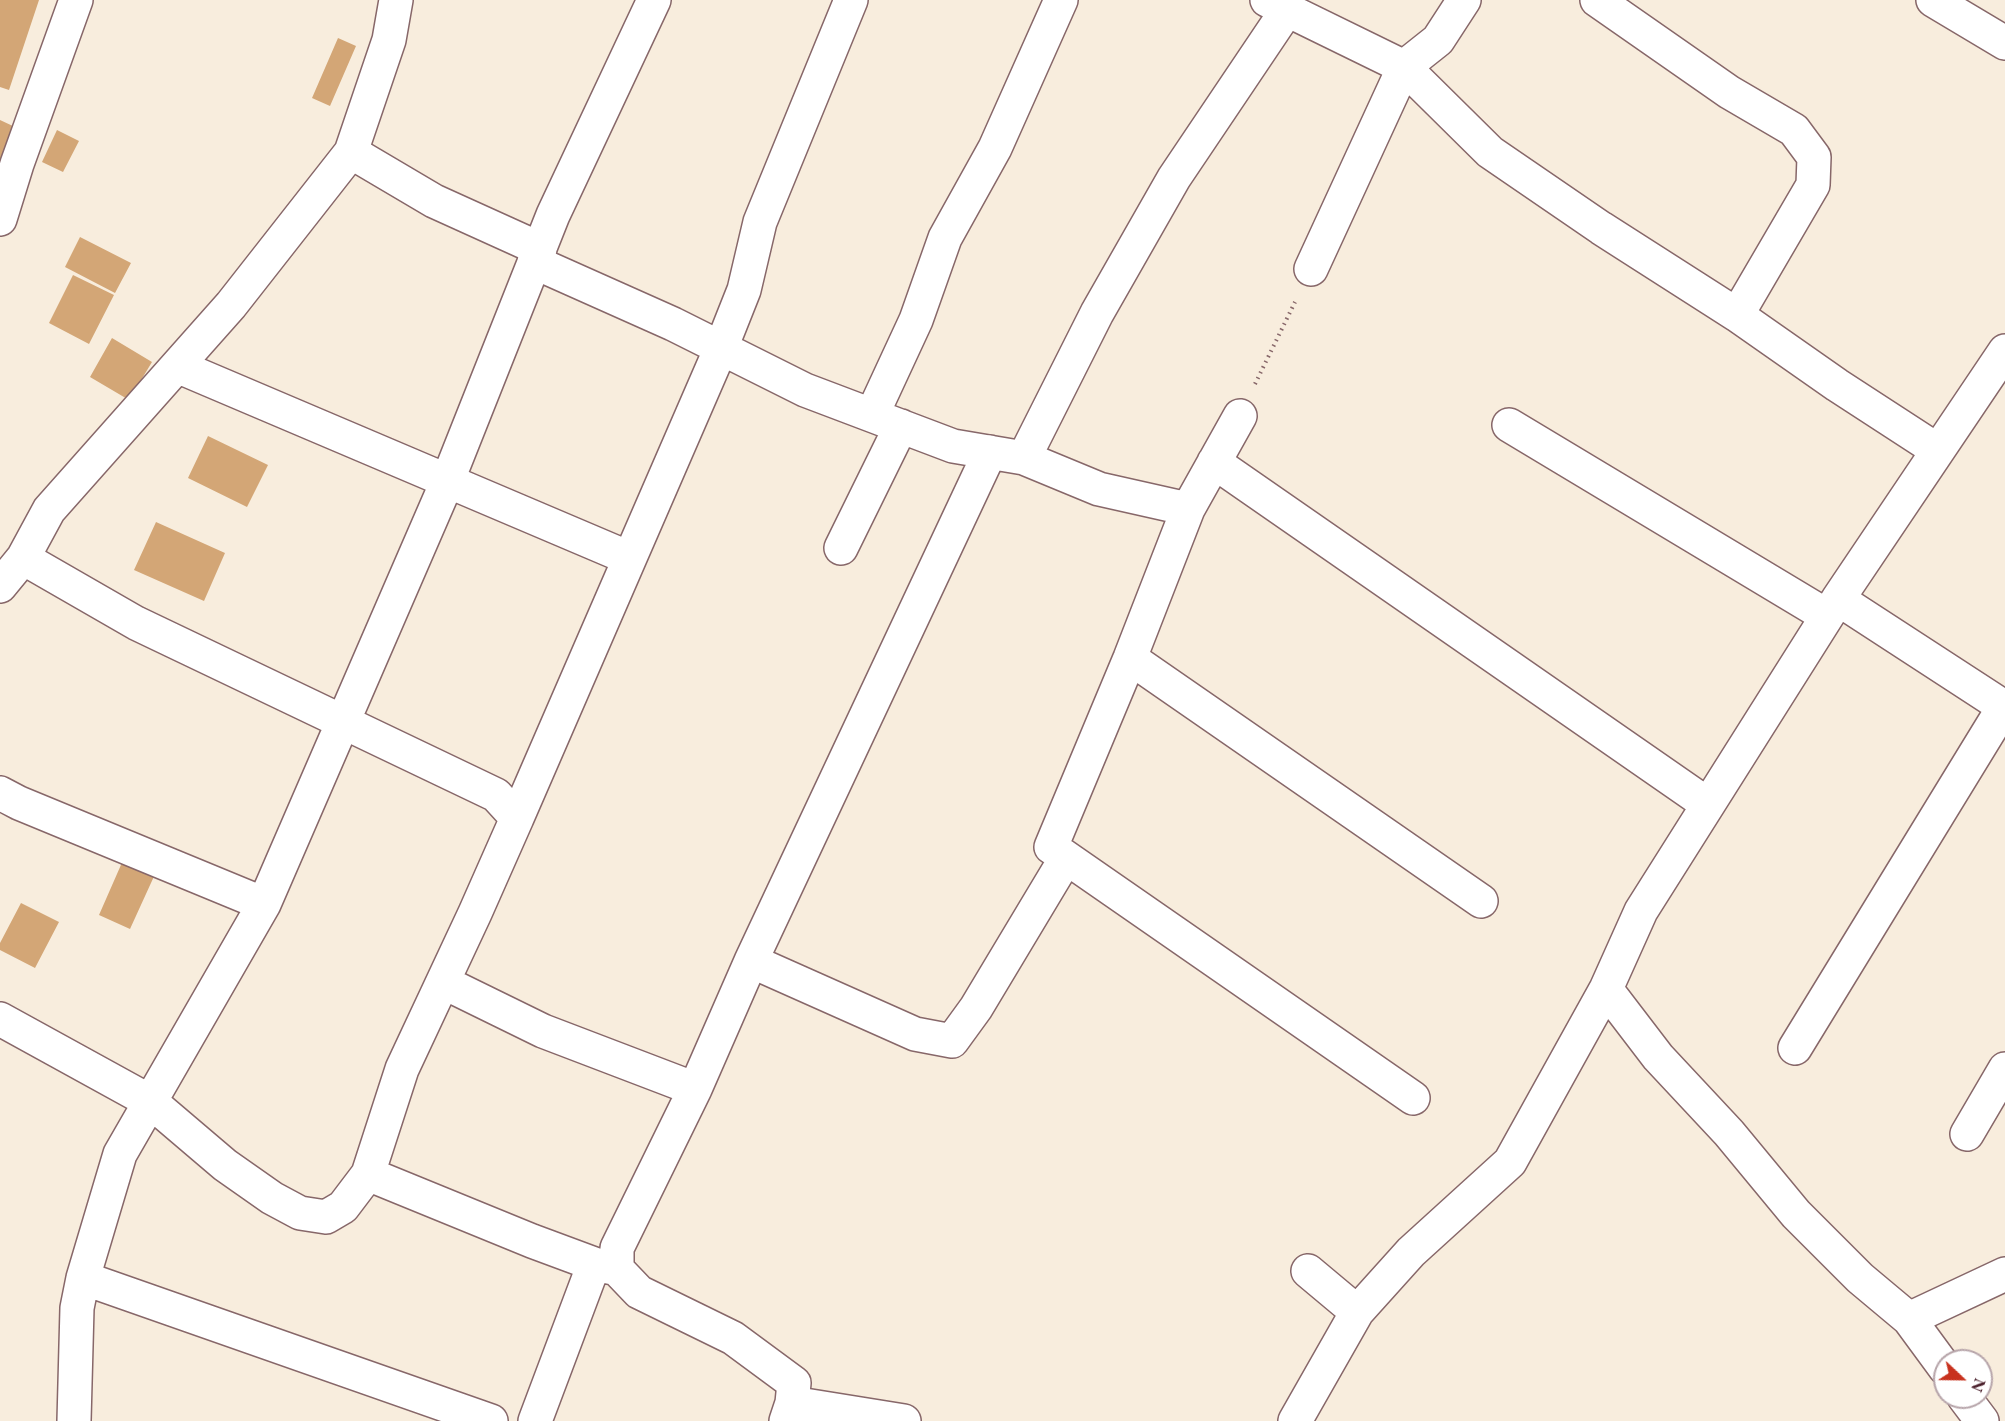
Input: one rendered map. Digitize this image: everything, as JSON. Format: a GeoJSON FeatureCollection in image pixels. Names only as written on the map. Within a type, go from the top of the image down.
{"type":"FeatureCollection","features":[{"type":"Feature","properties":{"kind":"street"},"geometry":{"type":"LineString","coordinates":[[1,215],[76,0]]}},
{"type":"Feature","properties":{"kind":"street"},"geometry":{"type":"LineString","coordinates":[[0,586],[23,558],[49,510],[231,305],[351,152],[389,40],[396,0]]}},
{"type":"Feature","properties":{"kind":"street"},"geometry":{"type":"LineString","coordinates":[[74,1421],[78,1308],[83,1278],[120,1154],[264,904],[447,482],[552,215],[654,0]]}},
{"type":"Feature","properties":{"kind":"street"},"geometry":{"type":"LineString","coordinates":[[0,1019],[152,1102],[225,1165],[272,1198],[300,1213],[327,1217],[344,1207],[368,1174],[402,1069],[517,818],[721,348],[744,290],[760,222],[851,0]]}},
{"type":"Feature","properties":{"kind":"street"},"geometry":{"type":"LineString","coordinates":[[841,548],[886,421],[916,320],[945,238],[995,148],[1061,0]]}},
{"type":"Feature","properties":{"kind":"street"},"geometry":{"type":"LineString","coordinates":[[1311,268],[1404,67],[1438,40],[1464,0]]}},
{"type":"Feature","properties":{"kind":"street"},"geometry":{"type":"LineString","coordinates":[[1597,0],[1729,92],[1794,130],[1814,157],[1813,185],[1737,315]]}},
{"type":"Feature","properties":{"kind":"street"},"geometry":{"type":"LineString","coordinates":[[1933,0],[2005,43]]}},
{"type":"Feature","properties":{"kind":"street"},"geometry":{"type":"LineString","coordinates":[[1024,458],[1097,312],[1276,5],[1404,67],[1491,152],[1601,228],[1737,315],[1937,450]]}},
{"type":"Feature","properties":{"kind":"street"},"geometry":{"type":"LineString","coordinates":[[351,152],[434,201],[537,256],[805,390],[953,446],[1024,458],[1099,489],[1188,509]]}},
{"type":"Feature","properties":{"kind":"street"},"geometry":{"type":"LineString","coordinates":[[1295,1421],[1357,1312],[1411,1252],[1510,1162],[1606,989],[1641,911],[1832,608],[2005,351]]}},
{"type":"Feature","properties":{"kind":"street"},"geometry":{"type":"LineString","coordinates":[[177,366],[629,558]]}},
{"type":"Feature","properties":{"kind":"street"},"geometry":{"type":"LineString","coordinates":[[1240,416],[1188,509],[1130,658],[1051,847],[1413,1098]]}},
{"type":"Feature","properties":{"kind":"street"},"geometry":{"type":"LineString","coordinates":[[1509,425],[2005,706],[1795,1048]]}},
{"type":"Feature","properties":{"kind":"street"},"geometry":{"type":"LineString","coordinates":[[535,1421],[606,1266],[695,1089],[751,961],[990,452]]}},
{"type":"Feature","properties":{"kind":"street"},"geometry":{"type":"LineString","coordinates":[[1214,462],[1707,804]]}},
{"type":"Feature","properties":{"kind":"street"},"geometry":{"type":"LineString","coordinates":[[23,558],[136,623],[496,795],[517,818]]}},
{"type":"Feature","properties":{"kind":"street"},"geometry":{"type":"LineString","coordinates":[[1130,658],[1481,901]]}},
{"type":"Feature","properties":{"kind":"street"},"geometry":{"type":"LineString","coordinates":[[0,793],[19,803],[264,904]]}},
{"type":"Feature","properties":{"kind":"street"},"geometry":{"type":"LineString","coordinates":[[751,961],[915,1034],[952,1041],[976,1008],[1066,858]]}},
{"type":"Feature","properties":{"kind":"street"},"geometry":{"type":"LineString","coordinates":[[443,982],[543,1031],[695,1089]]}},
{"type":"Feature","properties":{"kind":"street"},"geometry":{"type":"LineString","coordinates":[[1606,989],[1658,1057],[1729,1133],[1796,1214],[1860,1278],[1909,1319],[1933,1352]]}},
{"type":"Feature","properties":{"kind":"street"},"geometry":{"type":"LineString","coordinates":[[1967,1134],[2005,1069]]}},
{"type":"Feature","properties":{"kind":"street"},"geometry":{"type":"LineString","coordinates":[[368,1174],[606,1266],[639,1292],[734,1338],[794,1383],[789,1412],[904,1421]]}},
{"type":"Feature","properties":{"kind":"street"},"geometry":{"type":"LineString","coordinates":[[1308,1271],[1357,1312]]}},
{"type":"Feature","properties":{"kind":"street"},"geometry":{"type":"LineString","coordinates":[[1909,1319],[2005,1274]]}},
{"type":"Feature","properties":{"kind":"street"},"geometry":{"type":"LineString","coordinates":[[83,1278],[491,1421]]}},
{"type":"Feature","properties":{"kind":"path"},"geometry":{"type":"LineString","coordinates":[[1240,416],[1311,268]]}},
{"type":"Feature","properties":{"kind":"building"},"geometry":{"type":"Polygon","coordinates":[[[0,0],[39,0],[9,90],[0,87],[0,0]]]}},
{"type":"Feature","properties":{"kind":"building"},"geometry":{"type":"Polygon","coordinates":[[[338,38],[356,46],[330,106],[312,98],[338,38]]]}},
{"type":"Feature","properties":{"kind":"building"},"geometry":{"type":"Polygon","coordinates":[[[0,120],[15,127],[0,160],[0,120]]]}},
{"type":"Feature","properties":{"kind":"building"},"geometry":{"type":"Polygon","coordinates":[[[57,130],[79,141],[63,172],[42,162],[57,130]]]}},
{"type":"Feature","properties":{"kind":"building"},"geometry":{"type":"Polygon","coordinates":[[[80,237],[131,263],[115,293],[65,267],[80,237]]]}},
{"type":"Feature","properties":{"kind":"building"},"geometry":{"type":"Polygon","coordinates":[[[73,275],[114,295],[89,344],[49,323],[73,275]]]}},
{"type":"Feature","properties":{"kind":"building"},"geometry":{"type":"Polygon","coordinates":[[[112,338],[152,362],[129,400],[90,377],[112,338]]]}},
{"type":"Feature","properties":{"kind":"building"},"geometry":{"type":"Polygon","coordinates":[[[208,436],[268,465],[247,507],[188,478],[208,436]]]}},
{"type":"Feature","properties":{"kind":"building"},"geometry":{"type":"Polygon","coordinates":[[[156,522],[225,553],[204,601],[134,570],[156,522]]]}},
{"type":"Feature","properties":{"kind":"building"},"geometry":{"type":"Polygon","coordinates":[[[124,858],[156,872],[130,929],[99,915],[124,858]]]}},
{"type":"Feature","properties":{"kind":"building"},"geometry":{"type":"Polygon","coordinates":[[[21,903],[59,922],[35,968],[0,950],[0,943],[21,903]]]}}]}
